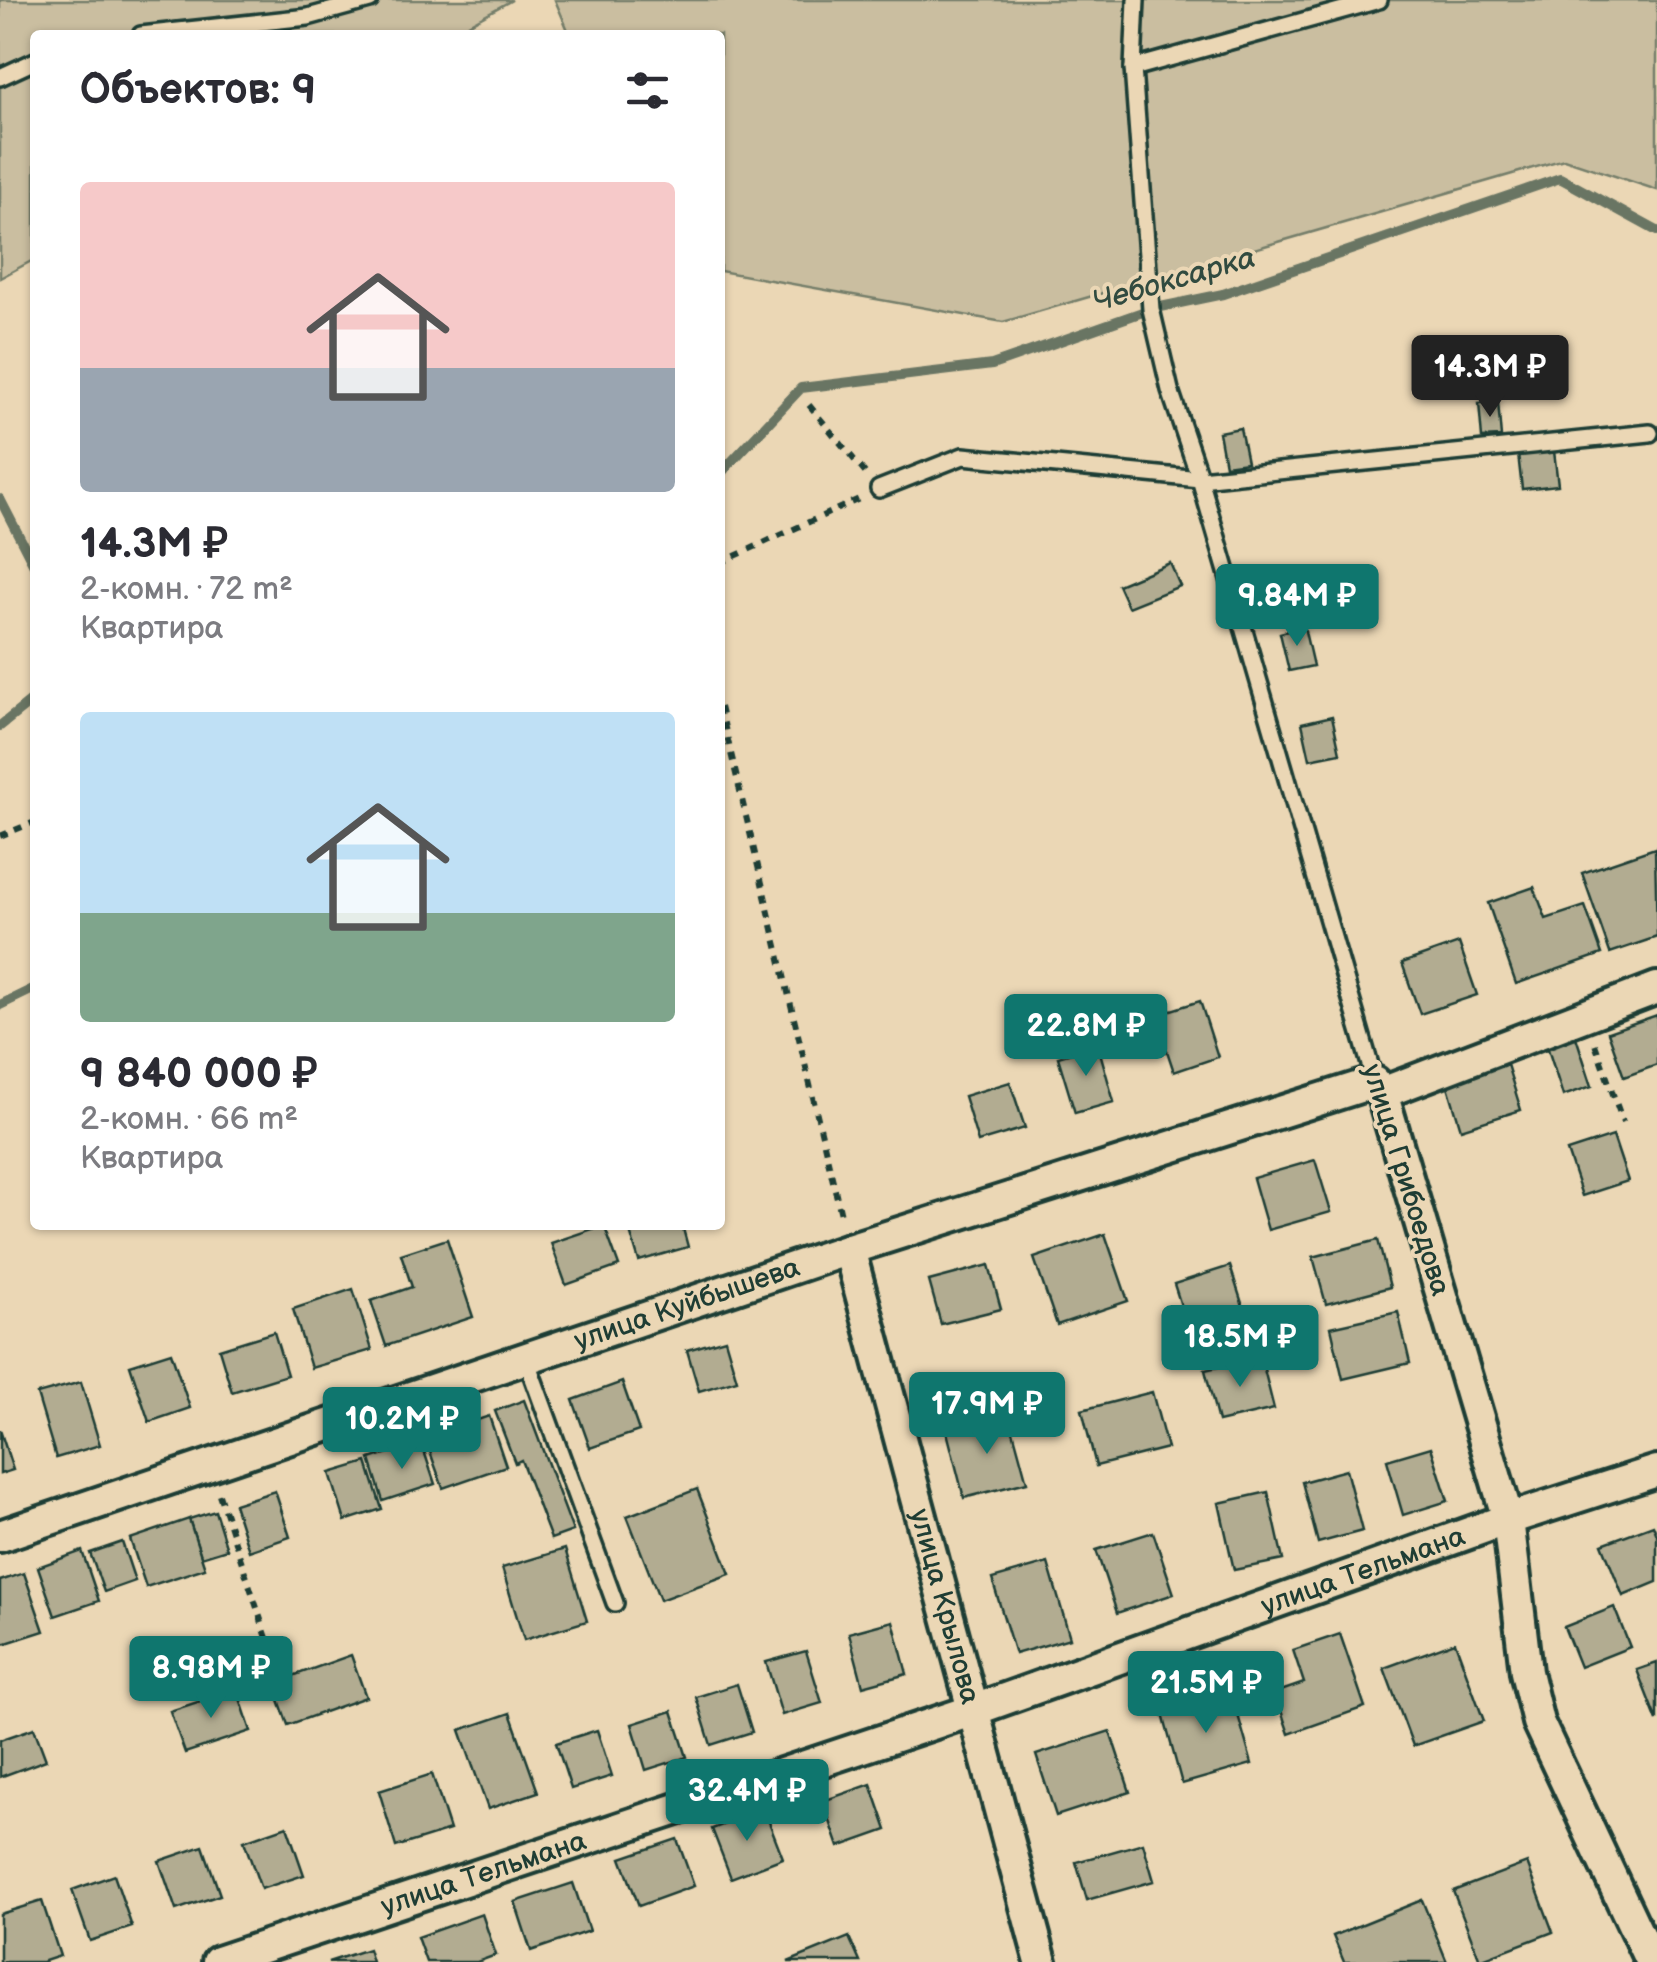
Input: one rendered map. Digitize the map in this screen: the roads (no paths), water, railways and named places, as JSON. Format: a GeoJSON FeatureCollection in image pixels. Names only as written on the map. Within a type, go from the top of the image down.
{"type":"FeatureCollection","features":[{"type":"Feature","properties":{"kind":"street","name":"улица Куйбышева"},"geometry":{"type":"LineString","coordinates":[[0,1536],[849,1249],[1379,1088],[1657,988]]}},
{"type":"Feature","properties":{"kind":"street","name":"улица Грибоедова"},"geometry":{"type":"LineString","coordinates":[[1379,1088],[1508,1519],[1526,1672],[1538,1722],[1651,1962]]}},
{"type":"Feature","properties":{"kind":"street","name":"улица Крылова"},"geometry":{"type":"LineString","coordinates":[[849,1249],[1041,1962]]}},
{"type":"Feature","properties":{"kind":"street","name":"улица Тельмана"},"geometry":{"type":"LineString","coordinates":[[218,1962],[974,1710],[1508,1519],[1657,1471]]}},
{"type":"Feature","properties":{"kind":"lane"},"geometry":{"type":"LineString","coordinates":[[187,30],[308,17],[370,0]]}},
{"type":"Feature","properties":{"kind":"lane","name":"улица Грибоедова"},"geometry":{"type":"LineString","coordinates":[[1136,0],[1133,68],[1151,309],[1170,390],[1200,479],[1379,1088]]}},
{"type":"Feature","properties":{"kind":"lane"},"geometry":{"type":"LineString","coordinates":[[1133,68],[1379,0]]}},
{"type":"Feature","properties":{"kind":"lane"},"geometry":{"type":"LineString","coordinates":[[0,76],[30,63]]}},
{"type":"Feature","properties":{"kind":"lane"},"geometry":{"type":"LineString","coordinates":[[879,490],[962,456],[1200,479],[1650,433]]}},
{"type":"Feature","properties":{"kind":"lane"},"geometry":{"type":"LineString","coordinates":[[526,1359],[615,1603]]}},
{"type":"Feature","properties":{"kind":"waterway","name":"Чебоксарка"},"geometry":{"type":"LineString","coordinates":[[725,469],[801,388],[992,365],[1151,309],[1223,294],[1560,178],[1657,231]]}},
{"type":"Feature","properties":{"kind":"waterway"},"geometry":{"type":"LineString","coordinates":[[0,499],[30,557]]}},
{"type":"Feature","properties":{"kind":"waterway"},"geometry":{"type":"LineString","coordinates":[[0,726],[30,702]]}},
{"type":"Feature","properties":{"kind":"waterway","name":"Чебоксарка"},"geometry":{"type":"LineString","coordinates":[[0,1005],[30,990]]}}]}
